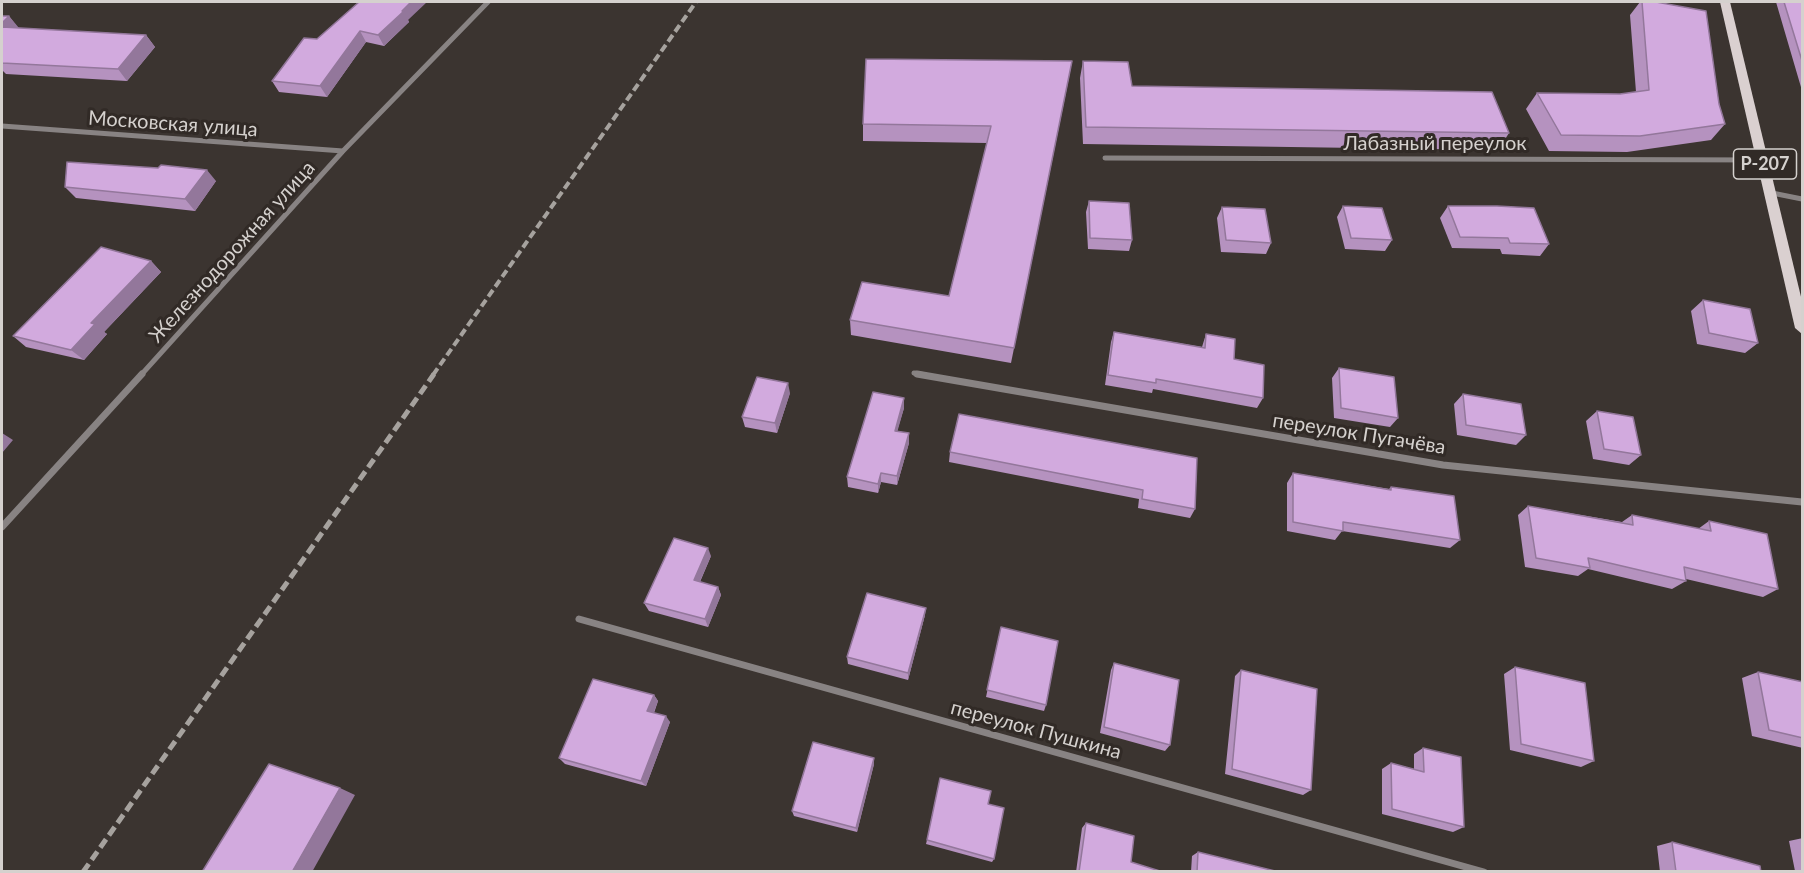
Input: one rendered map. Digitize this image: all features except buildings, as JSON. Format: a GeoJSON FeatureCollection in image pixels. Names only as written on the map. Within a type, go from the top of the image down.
{"type":"FeatureCollection","features":[{"type":"Feature","properties":{"kind":"main road","name":"Р-207"},"geometry":{"type":"LineString","coordinates":[[1725,2],[1803,328]]}},
{"type":"Feature","properties":{"kind":"street","name":"Железнодорожная улица"},"geometry":{"type":"LineString","coordinates":[[2,526],[24,506],[343,152],[488,2]]}},
{"type":"Feature","properties":{"kind":"street","name":"Московская улица"},"geometry":{"type":"LineString","coordinates":[[2,126],[343,152]]}},
{"type":"Feature","properties":{"kind":"street","name":"Лабазный переулок"},"geometry":{"type":"LineString","coordinates":[[1105,158],[1764,160]]}},
{"type":"Feature","properties":{"kind":"street"},"geometry":{"type":"LineString","coordinates":[[1772,193],[1803,199]]}},
{"type":"Feature","properties":{"kind":"street","name":"переулок Пугачёва"},"geometry":{"type":"LineString","coordinates":[[914,373],[1443,465],[1803,501]]}},
{"type":"Feature","properties":{"kind":"street","name":"переулок Пушкина"},"geometry":{"type":"LineString","coordinates":[[579,619],[1484,872]]}},
{"type":"Feature","properties":{"kind":"railway"},"geometry":{"type":"LineString","coordinates":[[433,375],[696,2]]}},
{"type":"Feature","properties":{"kind":"railway"},"geometry":{"type":"LineString","coordinates":[[83,872],[434,374]]}}]}
